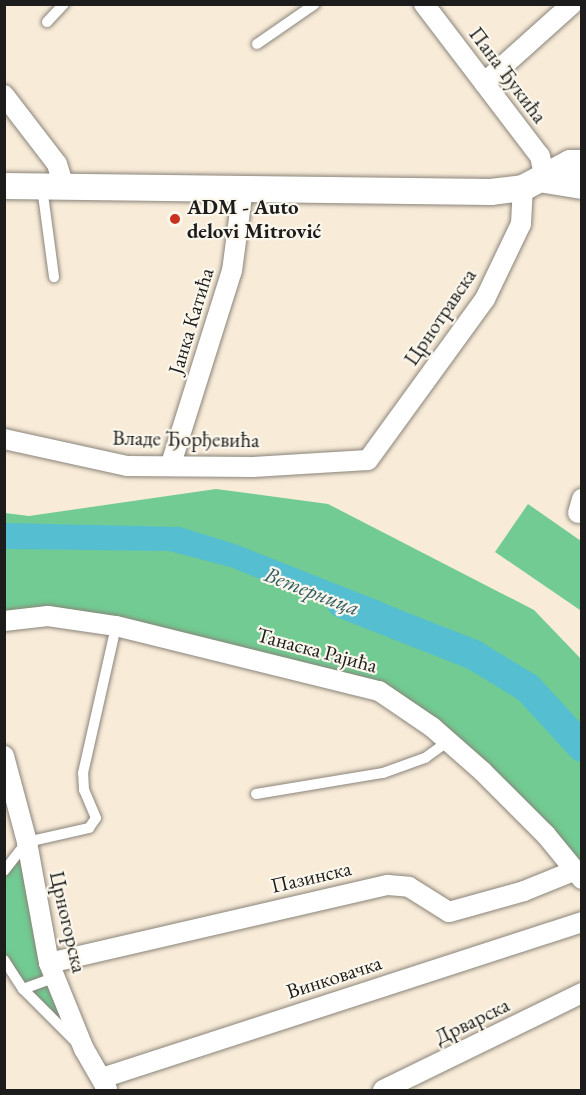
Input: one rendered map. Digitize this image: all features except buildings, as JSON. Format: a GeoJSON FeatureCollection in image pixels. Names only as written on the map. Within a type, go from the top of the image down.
{"type":"FeatureCollection","features":[{"type":"Feature","properties":{"kind":"street","name":"Пана Ђукића"},"geometry":{"type":"LineString","coordinates":[[424,4],[540,156],[534,184]]}},
{"type":"Feature","properties":{"kind":"street"},"geometry":{"type":"LineString","coordinates":[[484,83],[573,4]]}},
{"type":"Feature","properties":{"kind":"street"},"geometry":{"type":"LineString","coordinates":[[4,95],[57,164],[53,187]]}},
{"type":"Feature","properties":{"kind":"street"},"geometry":{"type":"LineString","coordinates":[[534,184],[570,163],[582,163]]}},
{"type":"Feature","properties":{"kind":"street"},"geometry":{"type":"LineString","coordinates":[[4,186],[491,192],[534,184],[582,186]]}},
{"type":"Feature","properties":{"kind":"street","name":"Црнотравска"},"geometry":{"type":"LineString","coordinates":[[368,460],[485,299],[521,224],[534,184]]}},
{"type":"Feature","properties":{"kind":"street","name":"Јанка Катића"},"geometry":{"type":"LineString","coordinates":[[171,464],[232,270],[243,189]]}},
{"type":"Feature","properties":{"kind":"street","name":"Владе Ђорђевића"},"geometry":{"type":"LineString","coordinates":[[4,439],[111,464],[253,467],[368,460]]}},
{"type":"Feature","properties":{"kind":"street","name":"Танаска Рајића"},"geometry":{"type":"LineString","coordinates":[[4,621],[48,616],[116,626],[379,691],[448,741],[519,806],[579,875]]}},
{"type":"Feature","properties":{"kind":"street","name":"Црногорска"},"geometry":{"type":"LineString","coordinates":[[4,756],[27,842],[51,970],[84,1049],[105,1084]]}},
{"type":"Feature","properties":{"kind":"street","name":"Пазинска"},"geometry":{"type":"LineString","coordinates":[[51,970],[388,885],[409,887],[449,912],[579,875]]}},
{"type":"Feature","properties":{"kind":"street","name":"Винковачка"},"geometry":{"type":"LineString","coordinates":[[105,1084],[582,922]]}},
{"type":"Feature","properties":{"kind":"street","name":"Дрварска"},"geometry":{"type":"LineString","coordinates":[[383,1090],[582,993]]}},
{"type":"Feature","properties":{"kind":"lane"},"geometry":{"type":"LineString","coordinates":[[47,22],[64,4]]}},
{"type":"Feature","properties":{"kind":"lane"},"geometry":{"type":"LineString","coordinates":[[257,44],[315,4]]}},
{"type":"Feature","properties":{"kind":"lane"},"geometry":{"type":"LineString","coordinates":[[53,187],[54,277]]}},
{"type":"Feature","properties":{"kind":"lane"},"geometry":{"type":"LineString","coordinates":[[4,871],[27,842],[89,828],[96,818],[84,790],[83,773],[116,626]]}},
{"type":"Feature","properties":{"kind":"lane"},"geometry":{"type":"LineString","coordinates":[[256,794],[383,772],[425,758],[448,741]]}},
{"type":"Feature","properties":{"kind":"lane"},"geometry":{"type":"LineString","coordinates":[[4,960],[23,989],[84,1049]]}},
{"type":"Feature","properties":{"kind":"lane"},"geometry":{"type":"LineString","coordinates":[[23,989],[51,970]]}},
{"type":"Feature","properties":{"kind":"green space"},"geometry":{"type":"Polygon","coordinates":[[[216,489],[328,504],[534,610],[581,659],[581,879],[546,835],[379,691],[116,626],[5,621],[5,513],[29,516],[216,489]]]}},
{"type":"Feature","properties":{"kind":"green space"},"geometry":{"type":"Polygon","coordinates":[[[528,504],[581,541],[580,610],[495,552],[528,504]]]}},
{"type":"Feature","properties":{"kind":"green space"},"geometry":{"type":"Polygon","coordinates":[[[27,842],[36,903],[84,1049],[5,960],[4,871],[27,842]]]}},
{"type":"Feature","properties":{"kind":"water"},"geometry":{"type":"Polygon","coordinates":[[[5,523],[180,527],[235,544],[387,604],[376,625],[230,567],[169,551],[5,549],[5,523]]]}},
{"type":"Feature","properties":{"kind":"waterway","name":"Ветерница"},"geometry":{"type":"LineString","coordinates":[[342,603],[474,655],[528,688],[582,747]]}},
{"type":"Feature","properties":{"kind":"place","name":"ADM - Auto delovi Mitrović"},"geometry":{"type":"Point","coordinates":[175,219]}}]}
